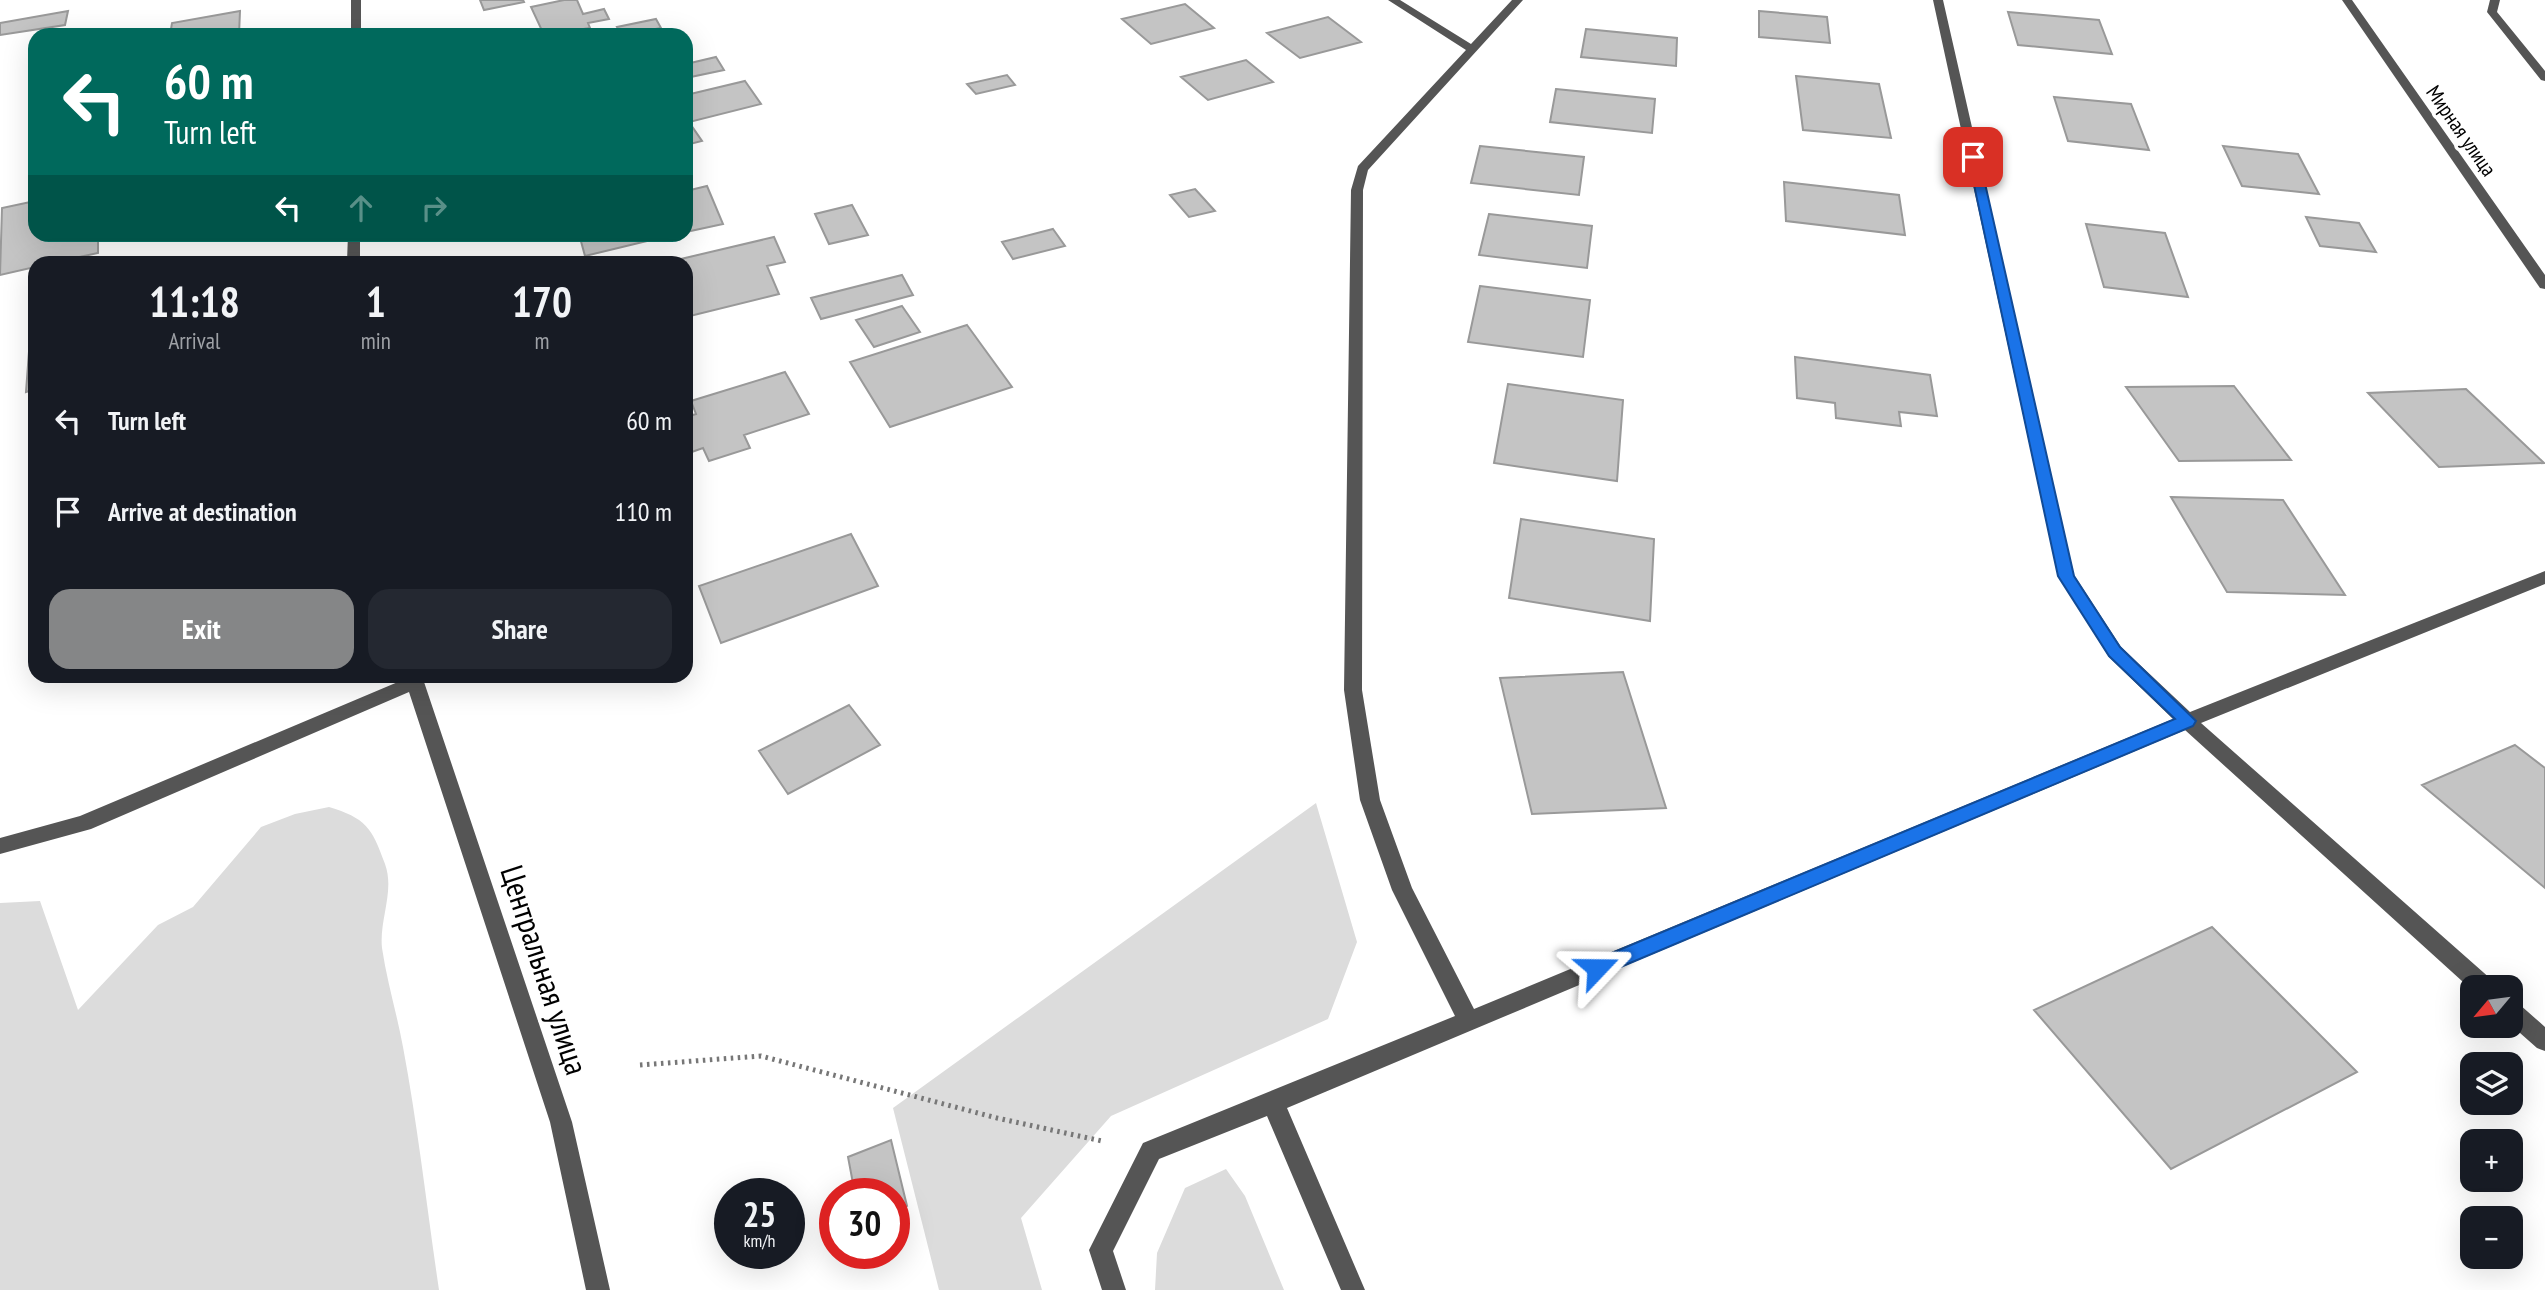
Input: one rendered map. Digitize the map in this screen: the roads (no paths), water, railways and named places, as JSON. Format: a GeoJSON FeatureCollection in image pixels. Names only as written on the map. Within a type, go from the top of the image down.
{"type":"FeatureCollection","features":[{"type":"Feature","properties":{"kind":"street"},"geometry":{"type":"LineString","coordinates":[[356,0],[356,28]]}},
{"type":"Feature","properties":{"kind":"street"},"geometry":{"type":"LineString","coordinates":[[1393,0],[1473,50]]}},
{"type":"Feature","properties":{"kind":"street"},"geometry":{"type":"LineString","coordinates":[[1469,1021],[1402,890],[1370,800],[1353,690],[1357,190],[1362,169],[1518,0]]}},
{"type":"Feature","properties":{"kind":"street"},"geometry":{"type":"LineString","coordinates":[[1938,0],[2066,576],[2115,652],[2187,721],[2471,975]]}},
{"type":"Feature","properties":{"kind":"street","name":"Мирная улица"},"geometry":{"type":"LineString","coordinates":[[2347,0],[2545,285]]}},
{"type":"Feature","properties":{"kind":"street"},"geometry":{"type":"LineString","coordinates":[[2495,0],[2492,12],[2545,78]]}},
{"type":"Feature","properties":{"kind":"street"},"geometry":{"type":"LineString","coordinates":[[1114,1290],[1101,1250],[1151,1151],[1273,1103],[2187,721],[2545,576]]}},
{"type":"Feature","properties":{"kind":"street"},"geometry":{"type":"LineString","coordinates":[[0,846],[84,823],[405,683]]}},
{"type":"Feature","properties":{"kind":"street","name":"Центральная улица"},"geometry":{"type":"LineString","coordinates":[[415,683],[561,1122],[598,1290]]}},
{"type":"Feature","properties":{"kind":"street"},"geometry":{"type":"LineString","coordinates":[[2524,1022],[2545,1041]]}},
{"type":"Feature","properties":{"kind":"street"},"geometry":{"type":"LineString","coordinates":[[1273,1103],[1353,1290]]}}]}
